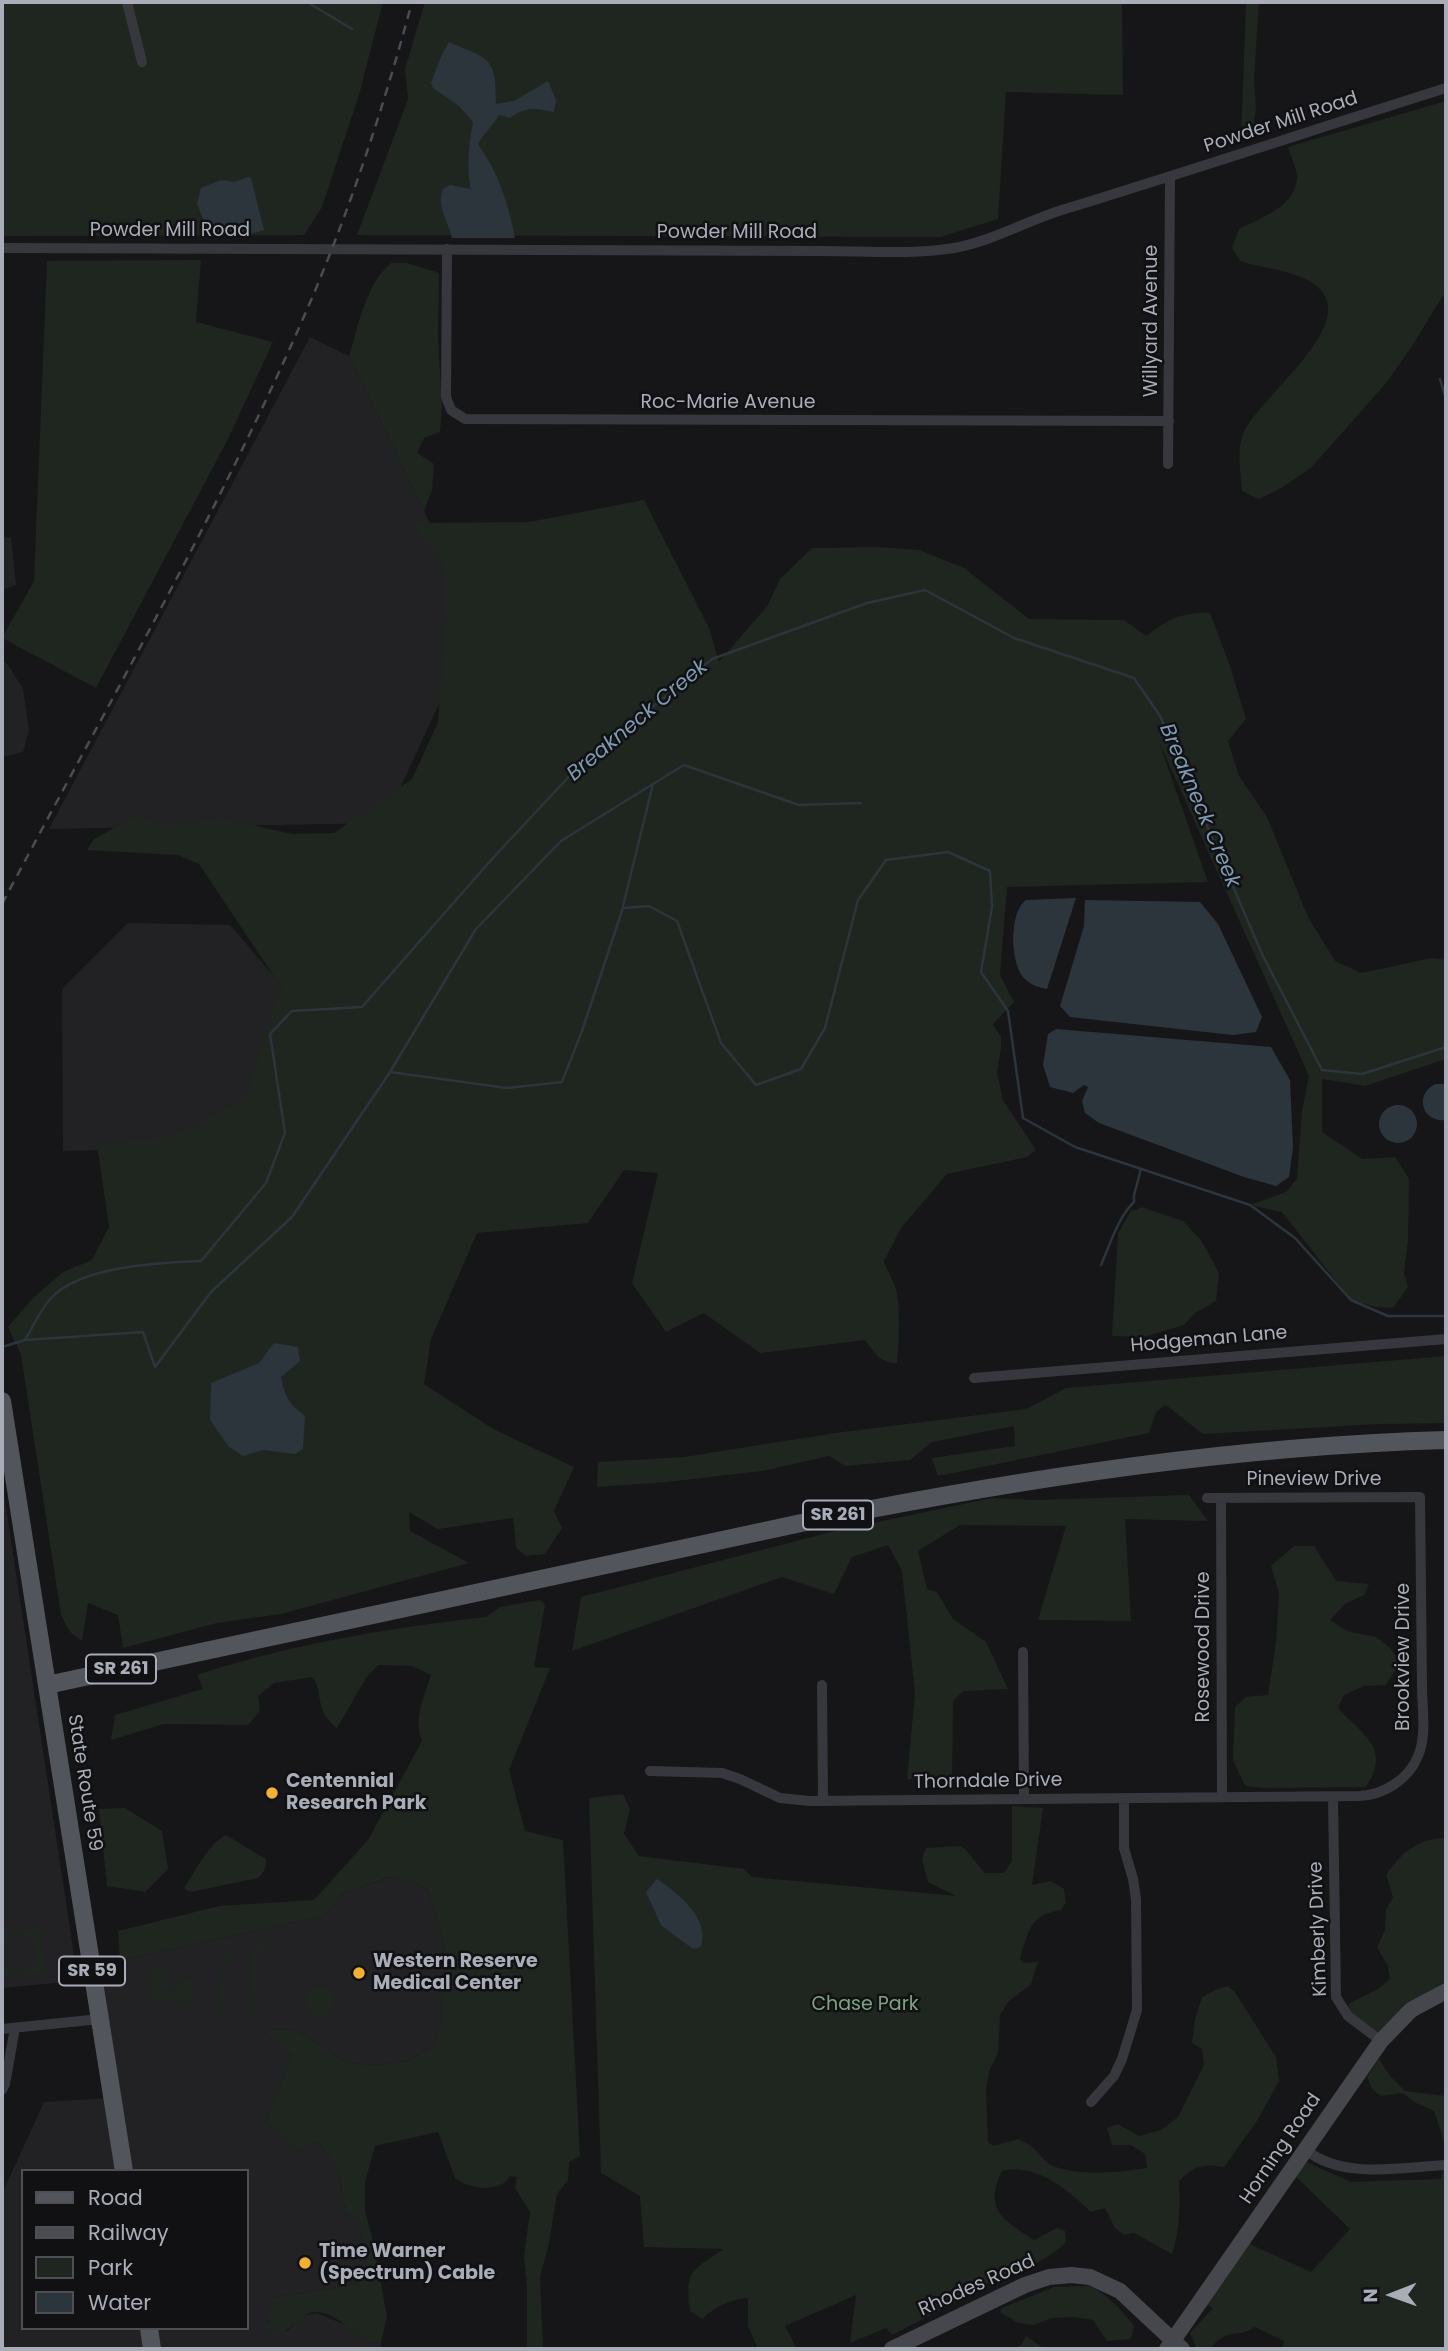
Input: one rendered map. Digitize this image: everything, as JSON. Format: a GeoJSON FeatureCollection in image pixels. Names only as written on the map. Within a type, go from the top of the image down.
{"type":"FeatureCollection","features":[{"type":"Feature","properties":{"kind":"main road","name":"State Route 59"},"geometry":{"type":"LineString","coordinates":[[2,1401],[124,2169]]}},
{"type":"Feature","properties":{"kind":"main road","name":"SR 261"},"geometry":{"type":"LineString","coordinates":[[47,1685],[820,1518],[941,1495],[1055,1477],[1233,1455],[1342,1444],[1446,1440]]}},
{"type":"Feature","properties":{"kind":"main road"},"geometry":{"type":"LineString","coordinates":[[149,2330],[152,2349]]}},
{"type":"Feature","properties":{"kind":"street"},"geometry":{"type":"LineString","coordinates":[[127,2],[142,62]]}},
{"type":"Feature","properties":{"kind":"street","name":"Powder Mill Road"},"geometry":{"type":"LineString","coordinates":[[2,248],[830,251],[942,249],[984,240],[1062,210],[1170,178],[1313,129],[1446,88]]}},
{"type":"Feature","properties":{"kind":"street","name":"Willyard Avenue"},"geometry":{"type":"LineString","coordinates":[[1168,464],[1170,178]]}},
{"type":"Feature","properties":{"kind":"street","name":"Roc-Marie Avenue"},"geometry":{"type":"LineString","coordinates":[[447,249],[446,397],[451,410],[465,419],[1169,421]]}},
{"type":"Feature","properties":{"kind":"street","name":"Hodgeman Lane"},"geometry":{"type":"LineString","coordinates":[[974,1378],[1446,1339]]}},
{"type":"Feature","properties":{"kind":"street","name":"Pineview Drive"},"geometry":{"type":"LineString","coordinates":[[1207,1498],[1420,1497]]}},
{"type":"Feature","properties":{"kind":"street","name":"Brookview Drive"},"geometry":{"type":"LineString","coordinates":[[1333,1797],[1371,1796],[1387,1789],[1408,1772],[1420,1751],[1423,1707],[1420,1497]]}},
{"type":"Feature","properties":{"kind":"street","name":"Rosewood Drive"},"geometry":{"type":"LineString","coordinates":[[1221,1498],[1222,1797]]}},
{"type":"Feature","properties":{"kind":"street"},"geometry":{"type":"LineString","coordinates":[[1023,1652],[1024,1799]]}},
{"type":"Feature","properties":{"kind":"street"},"geometry":{"type":"LineString","coordinates":[[822,1685],[823,1801]]}},
{"type":"Feature","properties":{"kind":"street","name":"Thorndale Drive"},"geometry":{"type":"LineString","coordinates":[[650,1770],[722,1773],[790,1801],[1333,1797]]}},
{"type":"Feature","properties":{"kind":"street","name":"Kimberly Drive"},"geometry":{"type":"LineString","coordinates":[[1333,1797],[1336,1997],[1348,2016],[1381,2042]]}},
{"type":"Feature","properties":{"kind":"street"},"geometry":{"type":"LineString","coordinates":[[1091,2102],[1114,2076],[1135,2024],[1137,2010],[1136,1899],[1124,1848],[1124,1798]]}},
{"type":"Feature","properties":{"kind":"street","name":"Horning Road"},"geometry":{"type":"LineString","coordinates":[[1174,2346],[1381,2042],[1411,2010],[1446,1992]]}},
{"type":"Feature","properties":{"kind":"street"},"geometry":{"type":"LineString","coordinates":[[2,2029],[100,2019]]}},
{"type":"Feature","properties":{"kind":"street"},"geometry":{"type":"LineString","coordinates":[[2,2090],[15,2028]]}},
{"type":"Feature","properties":{"kind":"street"},"geometry":{"type":"LineString","coordinates":[[1306,2150],[1327,2163],[1350,2169],[1446,2165]]}},
{"type":"Feature","properties":{"kind":"street","name":"Rhodes Road"},"geometry":{"type":"LineString","coordinates":[[892,2349],[1025,2284],[1049,2277],[1072,2275],[1090,2277],[1120,2291],[1174,2346]]}},
{"type":"Feature","properties":{"kind":"shaded area"},"geometry":{"type":"Polygon","coordinates":[[[310,337],[349,356],[452,569],[468,641],[384,823],[49,829],[310,337]]]}},
{"type":"Feature","properties":{"kind":"shaded area"},"geometry":{"type":"Polygon","coordinates":[[[2,537],[11,538],[16,585],[2,590],[2,537]]]}},
{"type":"Feature","properties":{"kind":"shaded area"},"geometry":{"type":"Polygon","coordinates":[[[2,660],[23,689],[29,730],[23,752],[2,757],[2,660]]]}},
{"type":"Feature","properties":{"kind":"shaded area"},"geometry":{"type":"Polygon","coordinates":[[[128,923],[230,925],[284,988],[252,1098],[174,1148],[63,1151],[62,989],[128,923]]]}},
{"type":"Feature","properties":{"kind":"shaded area"},"geometry":{"type":"Polygon","coordinates":[[[2,1481],[78,1981],[2,1988],[2,1481]]]}},
{"type":"Feature","properties":{"kind":"shaded area"},"geometry":{"type":"Polygon","coordinates":[[[391,1877],[415,1883],[428,1890],[444,1942],[441,2025],[433,2046],[407,2061],[377,2065],[347,2063],[297,2030],[262,2029],[292,2056],[266,2121],[298,2149],[318,2142],[338,2169],[346,2215],[357,2213],[366,2263],[362,2278],[354,2285],[274,2297],[268,2323],[287,2331],[302,2316],[316,2313],[349,2326],[369,2343],[381,2342],[381,2349],[2,2349],[2,2194],[44,2102],[112,2098],[109,2024],[102,1967],[120,1960],[324,1916],[343,1893],[391,1877]]]}},
{"type":"Feature","properties":{"kind":"green space"},"geometry":{"type":"Polygon","coordinates":[[[2,2],[383,2],[359,95],[322,207],[304,235],[2,236],[2,2]]]}},
{"type":"Feature","properties":{"kind":"green space"},"geometry":{"type":"Polygon","coordinates":[[[425,2],[1122,2],[1123,95],[1006,92],[998,219],[940,237],[357,235],[408,99],[405,69],[425,2]]]}},
{"type":"Feature","properties":{"kind":"green space"},"geometry":{"type":"Polygon","coordinates":[[[1246,2],[1259,2],[1254,78],[1256,107],[1252,139],[1241,139],[1246,2]]]}},
{"type":"Feature","properties":{"kind":"green space"},"geometry":{"type":"Polygon","coordinates":[[[1446,101],[1446,291],[1386,383],[1311,468],[1259,499],[1242,491],[1242,437],[1251,420],[1305,357],[1320,335],[1328,314],[1325,295],[1307,280],[1291,273],[1240,261],[1232,248],[1239,229],[1274,211],[1294,190],[1296,172],[1288,147],[1446,101]]]}},
{"type":"Feature","properties":{"kind":"green space"},"geometry":{"type":"Polygon","coordinates":[[[201,260],[196,322],[273,342],[227,441],[96,688],[2,638],[34,581],[47,261],[201,260]]]}},
{"type":"Feature","properties":{"kind":"green space"},"geometry":{"type":"Polygon","coordinates":[[[391,263],[407,263],[439,273],[438,338],[442,406],[440,432],[424,438],[417,453],[434,464],[432,490],[424,511],[349,356],[369,294],[382,272],[391,263]]]}},
{"type":"Feature","properties":{"kind":"green space"},"geometry":{"type":"Polygon","coordinates":[[[644,500],[709,628],[719,662],[768,605],[780,579],[812,548],[876,547],[919,550],[964,568],[1029,619],[1124,620],[1146,636],[1175,618],[1210,613],[1246,719],[1228,741],[1239,776],[1267,817],[1308,917],[1335,961],[1361,973],[1432,958],[1446,960],[1446,1059],[1365,1086],[1322,1079],[1322,1132],[1362,1159],[1395,1157],[1409,1179],[1408,1240],[1404,1273],[1408,1287],[1393,1308],[1376,1307],[1351,1300],[1282,1212],[1250,1205],[1286,1192],[1297,1179],[1302,1111],[1309,1076],[1159,742],[1208,882],[1007,887],[1000,975],[1014,1002],[993,1024],[1001,1037],[997,1073],[1003,1100],[1036,1150],[1027,1157],[947,1174],[901,1228],[884,1261],[897,1293],[897,1363],[882,1359],[865,1340],[760,1353],[704,1313],[666,1332],[632,1283],[658,1173],[624,1170],[588,1223],[477,1233],[431,1339],[424,1384],[495,1430],[574,1467],[554,1511],[562,1528],[545,1554],[526,1556],[516,1548],[513,1518],[438,1529],[409,1512],[410,1531],[469,1563],[281,1614],[217,1623],[123,1648],[118,1615],[88,1603],[82,1641],[70,1632],[61,1615],[21,1355],[8,1327],[33,1298],[63,1272],[92,1260],[109,1227],[97,1144],[164,1138],[188,1130],[246,1097],[274,1005],[283,987],[199,864],[178,855],[87,850],[94,839],[139,814],[158,826],[222,818],[292,834],[334,833],[412,779],[438,722],[446,617],[446,568],[412,523],[529,522],[644,500]]]}},
{"type":"Feature","properties":{"kind":"green space"},"geometry":{"type":"Polygon","coordinates":[[[1141,1207],[1183,1221],[1201,1240],[1219,1273],[1216,1301],[1195,1313],[1184,1325],[1143,1337],[1112,1336],[1118,1234],[1131,1210],[1141,1207]]]}},
{"type":"Feature","properties":{"kind":"green space"},"geometry":{"type":"Polygon","coordinates":[[[1446,1356],[1446,1423],[1203,1434],[1166,1405],[1156,1412],[1149,1433],[938,1476],[932,1458],[1015,1446],[1014,1426],[932,1442],[910,1460],[845,1466],[829,1456],[762,1471],[597,1487],[598,1462],[684,1457],[835,1433],[1026,1409],[1066,1388],[1446,1356]]]}},
{"type":"Feature","properties":{"kind":"green space"},"geometry":{"type":"Polygon","coordinates":[[[1189,1495],[1208,1521],[1125,1519],[1131,1621],[1038,1620],[1066,1526],[960,1525],[918,1551],[927,1589],[937,1592],[953,1619],[986,1642],[1008,1689],[963,1691],[953,1701],[952,1778],[907,1779],[915,1693],[902,1571],[888,1545],[852,1557],[834,1594],[782,1577],[572,1651],[581,1597],[835,1531],[992,1498],[1037,1500],[1189,1495]]]}},
{"type":"Feature","properties":{"kind":"green space"},"geometry":{"type":"Polygon","coordinates":[[[1294,1546],[1314,1546],[1336,1581],[1369,1584],[1364,1595],[1345,1604],[1330,1620],[1347,1631],[1376,1637],[1390,1648],[1400,1662],[1386,1685],[1364,1686],[1344,1695],[1338,1708],[1364,1734],[1375,1752],[1376,1762],[1366,1787],[1245,1786],[1233,1760],[1235,1707],[1246,1697],[1268,1695],[1276,1642],[1279,1593],[1271,1566],[1294,1546]]]}},
{"type":"Feature","properties":{"kind":"green space"},"geometry":{"type":"Polygon","coordinates":[[[540,1600],[545,1605],[534,1667],[550,1668],[509,1770],[525,1831],[563,1840],[580,2156],[569,2162],[568,2180],[557,2194],[540,2277],[543,2349],[527,2349],[524,2257],[530,2212],[515,2188],[517,2177],[510,2176],[506,2182],[484,2188],[461,2182],[455,2178],[438,2132],[375,2146],[365,2182],[365,2211],[387,2317],[381,2342],[369,2343],[346,2325],[319,2312],[302,2317],[275,2336],[269,2332],[269,2312],[274,2297],[354,2285],[361,2278],[365,2261],[357,2214],[346,2215],[338,2169],[318,2142],[298,2150],[266,2121],[292,2056],[262,2029],[297,2030],[347,2063],[377,2065],[407,2061],[433,2046],[441,2025],[444,1942],[428,1890],[415,1883],[390,1877],[343,1893],[324,1916],[120,1960],[118,1931],[219,1906],[314,1900],[368,1840],[422,1741],[419,1716],[431,1675],[412,1666],[378,1665],[366,1678],[337,1728],[324,1714],[318,1688],[312,1677],[274,1683],[258,1696],[260,1711],[248,1725],[164,1724],[111,1740],[115,1715],[203,1689],[197,1675],[268,1654],[376,1632],[486,1617],[500,1607],[540,1600]]]}},
{"type":"Feature","properties":{"kind":"green space","name":"Chase Park"},"geometry":{"type":"Polygon","coordinates":[[[623,1794],[630,1809],[624,1834],[639,1856],[744,1869],[752,1877],[956,1896],[928,1882],[922,1859],[926,1848],[960,1846],[985,1873],[1004,1873],[1012,1861],[1012,1806],[1043,1808],[1032,1885],[1051,1881],[1064,1889],[1066,1903],[1061,1910],[1042,1916],[1032,1925],[1020,1958],[1023,1963],[1038,1962],[1031,1984],[1008,2002],[1000,2015],[998,2053],[989,2071],[986,2090],[988,2142],[993,2146],[1018,2139],[1050,2164],[1076,2172],[1147,2168],[1145,2154],[1131,2145],[1112,2145],[1107,2128],[1118,2124],[1139,2136],[1161,2130],[1178,2117],[1204,2065],[1202,2049],[1192,2043],[1195,2019],[1202,1997],[1228,1986],[1234,1991],[1276,2057],[1279,2081],[1257,2121],[1224,2167],[1199,2167],[1179,2181],[1179,2218],[1172,2254],[1134,2233],[1124,2235],[1115,2228],[1105,2208],[1091,2212],[1072,2195],[1039,2174],[1002,2171],[995,2195],[996,2205],[1006,2220],[1034,2240],[1057,2228],[1065,2231],[1066,2242],[1048,2256],[1022,2270],[973,2286],[975,2292],[892,2335],[886,2328],[850,2343],[856,2295],[785,2326],[797,2349],[758,2349],[748,2326],[748,2298],[723,2304],[702,2319],[690,2311],[689,2286],[693,2272],[724,2249],[644,2247],[640,2196],[601,2173],[589,1798],[623,1794]]]}},
{"type":"Feature","properties":{"kind":"green space"},"geometry":{"type":"Polygon","coordinates":[[[125,1808],[162,1831],[168,1869],[145,1892],[107,1886],[99,1809],[125,1808]]]}},
{"type":"Feature","properties":{"kind":"green space"},"geometry":{"type":"Polygon","coordinates":[[[226,1835],[266,1859],[262,1874],[258,1878],[190,1892],[184,1888],[208,1852],[226,1835]]]}},
{"type":"Feature","properties":{"kind":"green space"},"geometry":{"type":"Polygon","coordinates":[[[1446,1838],[1446,1981],[1411,2004],[1381,2033],[1355,2023],[1348,2004],[1378,1989],[1390,1979],[1388,1966],[1377,1947],[1385,1930],[1386,1910],[1393,1897],[1386,1875],[1398,1859],[1412,1848],[1427,1841],[1446,1838]]]}},
{"type":"Feature","properties":{"kind":"green space"},"geometry":{"type":"Polygon","coordinates":[[[40,1929],[45,1973],[16,1977],[5,1974],[2,1966],[20,1975],[37,1962],[35,1942],[15,1933],[2,1942],[2,1933],[40,1929]]]}},
{"type":"Feature","properties":{"kind":"green space"},"geometry":{"type":"Polygon","coordinates":[[[265,1943],[266,1949],[258,1950],[255,2009],[262,2010],[263,2013],[243,2014],[242,2010],[251,2009],[253,1950],[246,1948],[265,1943]]]}},
{"type":"Feature","properties":{"kind":"green space"},"geometry":{"type":"Polygon","coordinates":[[[236,1950],[236,1955],[227,1957],[223,2009],[231,2011],[212,2013],[211,2010],[219,2009],[223,1957],[215,1954],[236,1950]]]}},
{"type":"Feature","properties":{"kind":"green space"},"geometry":{"type":"Polygon","coordinates":[[[155,1967],[167,1970],[167,1985],[172,1993],[179,1980],[192,1980],[193,2008],[187,2002],[149,2002],[150,1971],[155,1967]]]}},
{"type":"Feature","properties":{"kind":"green space"},"geometry":{"type":"Polygon","coordinates":[[[320,1987],[331,1991],[335,2002],[331,2013],[320,2017],[309,2013],[305,2002],[309,1991],[320,1987]]]}},
{"type":"Feature","properties":{"kind":"green space"},"geometry":{"type":"Polygon","coordinates":[[[1379,2059],[1390,2076],[1405,2091],[1446,2096],[1446,2147],[1434,2111],[1402,2093],[1381,2096],[1372,2089],[1367,2077],[1379,2059]]]}},
{"type":"Feature","properties":{"kind":"green space"},"geometry":{"type":"Polygon","coordinates":[[[1446,2157],[1446,2349],[1282,2349],[1284,2341],[1255,2327],[1246,2332],[1225,2336],[1210,2348],[1197,2349],[1190,2333],[1213,2308],[1201,2301],[1243,2241],[1311,2272],[1350,2229],[1291,2172],[1300,2159],[1351,2182],[1441,2179],[1446,2157]]]}},
{"type":"Feature","properties":{"kind":"green space"},"geometry":{"type":"Polygon","coordinates":[[[1089,2286],[1108,2298],[1134,2326],[1131,2339],[1107,2341],[1093,2320],[1075,2317],[1052,2318],[1033,2325],[1018,2323],[1000,2312],[1002,2308],[1054,2287],[1089,2286]]]}},
{"type":"Feature","properties":{"kind":"green space"},"geometry":{"type":"Polygon","coordinates":[[[1026,2336],[1045,2349],[1012,2349],[1021,2345],[1026,2336]]]}},
{"type":"Feature","properties":{"kind":"water"},"geometry":{"type":"Polygon","coordinates":[[[449,42],[488,62],[495,77],[496,104],[514,101],[548,81],[556,100],[554,112],[531,109],[521,111],[510,118],[499,115],[478,144],[502,189],[515,238],[452,238],[443,213],[443,189],[450,185],[471,189],[469,156],[473,122],[459,106],[433,88],[431,83],[449,42]]]}},
{"type":"Feature","properties":{"kind":"water"},"geometry":{"type":"Polygon","coordinates":[[[251,178],[264,230],[249,234],[207,228],[197,204],[201,188],[221,180],[234,182],[251,178]]]}},
{"type":"Feature","properties":{"kind":"water"},"geometry":{"type":"Polygon","coordinates":[[[1076,898],[1047,989],[1028,982],[1019,970],[1014,949],[1014,925],[1020,906],[1026,900],[1076,898]]]}},
{"type":"Feature","properties":{"kind":"water"},"geometry":{"type":"Polygon","coordinates":[[[1085,900],[1200,902],[1218,924],[1262,1017],[1256,1032],[1233,1035],[1070,1017],[1060,1006],[1084,926],[1085,900]]]}},
{"type":"Feature","properties":{"kind":"water"},"geometry":{"type":"Polygon","coordinates":[[[1056,1029],[1271,1047],[1290,1080],[1293,1148],[1289,1177],[1276,1186],[1244,1177],[1099,1123],[1085,1113],[1082,1101],[1088,1087],[1084,1085],[1073,1093],[1050,1087],[1043,1065],[1048,1034],[1056,1029]]]}},
{"type":"Feature","properties":{"kind":"water"},"geometry":{"type":"Polygon","coordinates":[[[1435,1084],[1446,1084],[1446,1120],[1431,1117],[1424,1107],[1424,1095],[1435,1084]]]}},
{"type":"Feature","properties":{"kind":"water"},"geometry":{"type":"Polygon","coordinates":[[[1398,1105],[1411,1111],[1417,1124],[1411,1137],[1398,1143],[1385,1137],[1379,1124],[1385,1111],[1398,1105]]]}},
{"type":"Feature","properties":{"kind":"water"},"geometry":{"type":"Polygon","coordinates":[[[274,1343],[298,1347],[300,1361],[281,1377],[288,1400],[305,1416],[303,1449],[295,1454],[263,1450],[243,1456],[229,1447],[210,1420],[211,1383],[259,1363],[274,1343]]]}},
{"type":"Feature","properties":{"kind":"water"},"geometry":{"type":"Polygon","coordinates":[[[657,1879],[683,1899],[697,1916],[703,1936],[701,1947],[693,1949],[661,1925],[646,1892],[657,1879]]]}},
{"type":"Feature","properties":{"kind":"waterway"},"geometry":{"type":"LineString","coordinates":[[307,2],[352,29]]}},
{"type":"Feature","properties":{"kind":"waterway"},"geometry":{"type":"LineString","coordinates":[[1440,379],[1446,399]]}},
{"type":"Feature","properties":{"kind":"waterway","name":"Breakneck Creek"},"geometry":{"type":"LineString","coordinates":[[25,1340],[51,1298],[64,1287],[81,1279],[121,1268],[201,1261],[266,1183],[285,1133],[270,1034],[292,1011],[362,1007],[492,859],[577,768],[712,659],[867,603],[925,590],[1014,638],[1134,678],[1160,716],[1262,954],[1322,1070],[1362,1074],[1446,1047]]}},
{"type":"Feature","properties":{"kind":"waterway"},"geometry":{"type":"LineString","coordinates":[[623,906],[653,784],[684,765],[799,805],[861,803]]}},
{"type":"Feature","properties":{"kind":"waterway"},"geometry":{"type":"LineString","coordinates":[[390,1072],[476,929],[561,841],[653,784]]}},
{"type":"Feature","properties":{"kind":"waterway"},"geometry":{"type":"LineString","coordinates":[[2,1347],[25,1340],[143,1332],[155,1367],[211,1292],[292,1217],[390,1072],[507,1088],[562,1082],[623,908],[649,906],[677,921],[721,1043],[756,1085],[801,1069],[825,1028],[858,900],[886,860],[948,852],[990,871],[992,907],[981,972],[1008,1011],[1023,1118],[1075,1147],[1250,1205],[1295,1238],[1351,1300],[1388,1316],[1446,1316]]}},
{"type":"Feature","properties":{"kind":"waterway"},"geometry":{"type":"LineString","coordinates":[[1101,1265],[1119,1223],[1134,1202],[1141,1169]]}},
{"type":"Feature","properties":{"kind":"railway"},"geometry":{"type":"LineString","coordinates":[[2,904],[157,615],[268,396],[334,243],[363,164],[412,2]]}},
{"type":"Feature","properties":{"kind":"place","name":"Centennial Research Park"},"geometry":{"type":"Point","coordinates":[272,1793]}},
{"type":"Feature","properties":{"kind":"place","name":"Western Reserve Medical Center"},"geometry":{"type":"Point","coordinates":[359,1973]}},
{"type":"Feature","properties":{"kind":"place","name":"Time Warner (Spectrum) Cable"},"geometry":{"type":"Point","coordinates":[305,2263]}}]}
